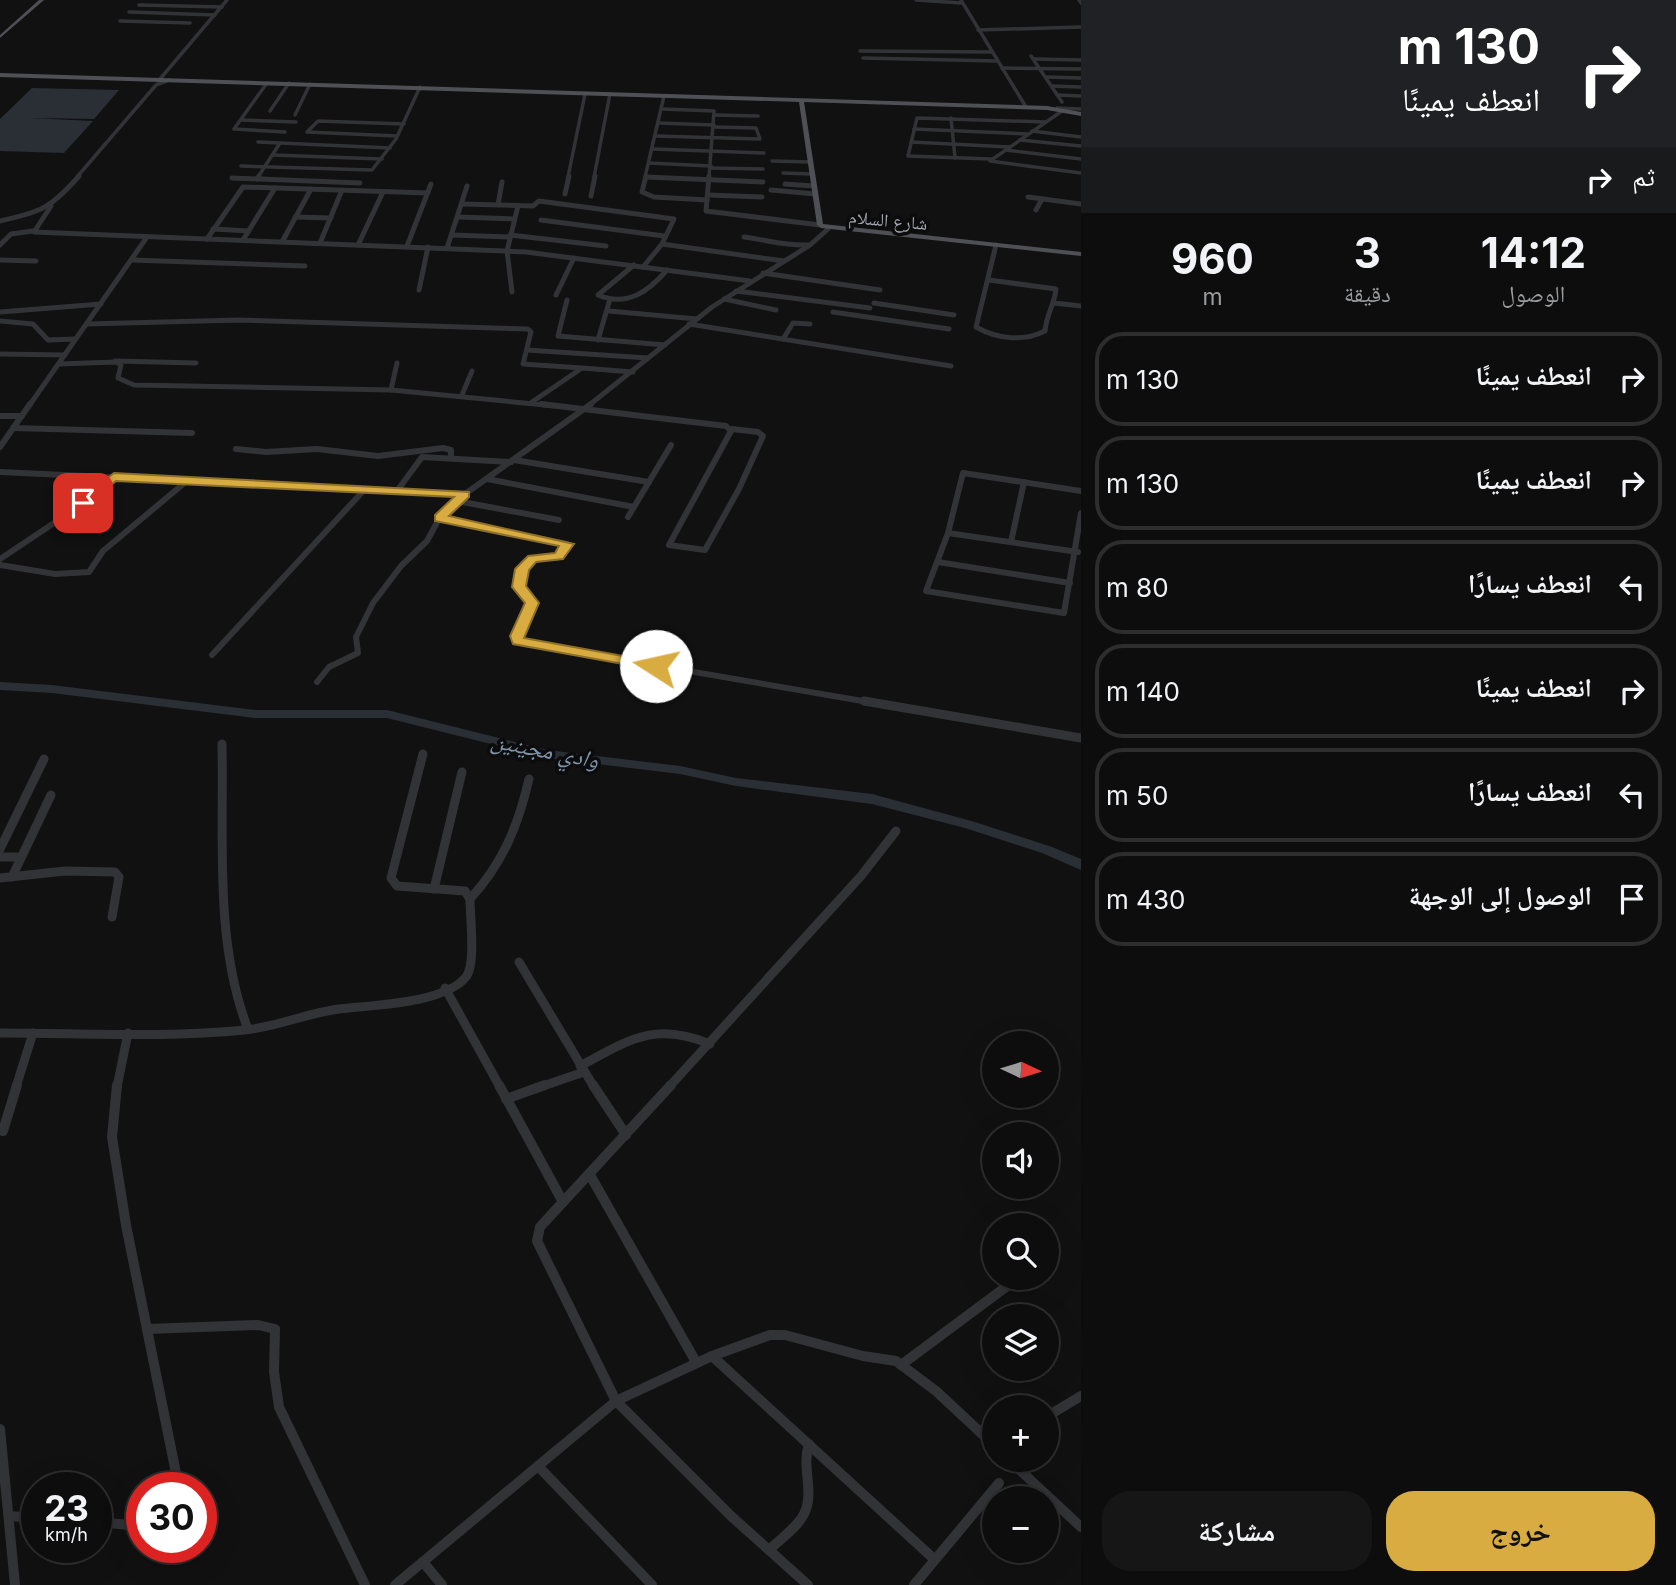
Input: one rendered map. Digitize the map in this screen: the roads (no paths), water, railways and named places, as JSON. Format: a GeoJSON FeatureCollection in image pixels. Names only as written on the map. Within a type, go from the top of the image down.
{"type":"FeatureCollection","features":[{"type":"Feature","properties":{"kind":"main road"},"geometry":{"type":"LineString","coordinates":[[0,37],[42,0]]}},
{"type":"Feature","properties":{"kind":"main road"},"geometry":{"type":"LineString","coordinates":[[0,75],[1026,107],[1081,112]]}},
{"type":"Feature","properties":{"kind":"main road","name":"شارع السلام"},"geometry":{"type":"LineString","coordinates":[[802,100],[820,225],[828,229],[1081,254]]}},
{"type":"Feature","properties":{"kind":"street"},"geometry":{"type":"LineString","coordinates":[[155,22],[175,0]]}},
{"type":"Feature","properties":{"kind":"street"},"geometry":{"type":"LineString","coordinates":[[160,79],[227,0]]}},
{"type":"Feature","properties":{"kind":"street"},"geometry":{"type":"LineString","coordinates":[[916,0],[962,2],[1026,107]]}},
{"type":"Feature","properties":{"kind":"street"},"geometry":{"type":"LineString","coordinates":[[139,5],[222,6]]}},
{"type":"Feature","properties":{"kind":"street"},"geometry":{"type":"LineString","coordinates":[[128,12],[215,15]]}},
{"type":"Feature","properties":{"kind":"street"},"geometry":{"type":"LineString","coordinates":[[120,22],[190,23]]}},
{"type":"Feature","properties":{"kind":"street"},"geometry":{"type":"LineString","coordinates":[[978,30],[1081,27]]}},
{"type":"Feature","properties":{"kind":"street"},"geometry":{"type":"LineString","coordinates":[[860,51],[992,52]]}},
{"type":"Feature","properties":{"kind":"street"},"geometry":{"type":"LineString","coordinates":[[863,58],[997,61]]}},
{"type":"Feature","properties":{"kind":"street"},"geometry":{"type":"LineString","coordinates":[[1062,102],[1032,58],[1081,60]]}},
{"type":"Feature","properties":{"kind":"street"},"geometry":{"type":"LineString","coordinates":[[1002,68],[1081,69]]}},
{"type":"Feature","properties":{"kind":"street"},"geometry":{"type":"LineString","coordinates":[[1046,77],[1081,78]]}},
{"type":"Feature","properties":{"kind":"street"},"geometry":{"type":"LineString","coordinates":[[33,231],[51,206],[155,86],[172,80]]}},
{"type":"Feature","properties":{"kind":"street"},"geometry":{"type":"LineString","coordinates":[[267,83],[234,130],[285,132]]}},
{"type":"Feature","properties":{"kind":"street"},"geometry":{"type":"LineString","coordinates":[[270,111],[289,83]]}},
{"type":"Feature","properties":{"kind":"street"},"geometry":{"type":"LineString","coordinates":[[295,115],[310,84]]}},
{"type":"Feature","properties":{"kind":"street"},"geometry":{"type":"LineString","coordinates":[[1052,86],[1081,87]]}},
{"type":"Feature","properties":{"kind":"street"},"geometry":{"type":"LineString","coordinates":[[241,166],[368,171],[374,169],[404,124],[420,87]]}},
{"type":"Feature","properties":{"kind":"street"},"geometry":{"type":"LineString","coordinates":[[565,194],[585,94]]}},
{"type":"Feature","properties":{"kind":"street"},"geometry":{"type":"LineString","coordinates":[[591,196],[610,94]]}},
{"type":"Feature","properties":{"kind":"street"},"geometry":{"type":"LineString","coordinates":[[1057,95],[1081,96]]}},
{"type":"Feature","properties":{"kind":"street"},"geometry":{"type":"LineString","coordinates":[[664,96],[644,194],[708,198],[762,197]]}},
{"type":"Feature","properties":{"kind":"street"},"geometry":{"type":"LineString","coordinates":[[698,96],[698,110]]}},
{"type":"Feature","properties":{"kind":"street"},"geometry":{"type":"LineString","coordinates":[[662,108],[713,111],[707,211],[820,225]]}},
{"type":"Feature","properties":{"kind":"street"},"geometry":{"type":"LineString","coordinates":[[1047,108],[1081,112]]}},
{"type":"Feature","properties":{"kind":"street"},"geometry":{"type":"LineString","coordinates":[[1046,122],[919,117],[909,156],[991,159],[1020,139],[1030,133],[1046,122],[1062,111]]}},
{"type":"Feature","properties":{"kind":"street"},"geometry":{"type":"LineString","coordinates":[[714,115],[758,116]]}},
{"type":"Feature","properties":{"kind":"street"},"geometry":{"type":"LineString","coordinates":[[951,118],[954,158]]}},
{"type":"Feature","properties":{"kind":"street"},"geometry":{"type":"LineString","coordinates":[[241,120],[296,122]]}},
{"type":"Feature","properties":{"kind":"street"},"geometry":{"type":"LineString","coordinates":[[397,136],[307,132],[318,121],[404,124]]}},
{"type":"Feature","properties":{"kind":"street"},"geometry":{"type":"LineString","coordinates":[[655,136],[761,139],[756,128],[658,123]]}},
{"type":"Feature","properties":{"kind":"street"},"geometry":{"type":"LineString","coordinates":[[914,129],[1081,137]]}},
{"type":"Feature","properties":{"kind":"street"},"geometry":{"type":"LineString","coordinates":[[1020,139],[1081,146]]}},
{"type":"Feature","properties":{"kind":"street"},"geometry":{"type":"LineString","coordinates":[[258,142],[390,148]]}},
{"type":"Feature","properties":{"kind":"street"},"geometry":{"type":"LineString","coordinates":[[911,142],[1007,148],[1081,159]]}},
{"type":"Feature","properties":{"kind":"street"},"geometry":{"type":"LineString","coordinates":[[257,179],[280,143]]}},
{"type":"Feature","properties":{"kind":"street"},"geometry":{"type":"LineString","coordinates":[[652,149],[764,153]]}},
{"type":"Feature","properties":{"kind":"street"},"geometry":{"type":"LineString","coordinates":[[750,153],[750,169]]}},
{"type":"Feature","properties":{"kind":"street"},"geometry":{"type":"LineString","coordinates":[[272,155],[382,159]]}},
{"type":"Feature","properties":{"kind":"street"},"geometry":{"type":"LineString","coordinates":[[991,159],[993,163],[1081,173]]}},
{"type":"Feature","properties":{"kind":"street"},"geometry":{"type":"LineString","coordinates":[[772,161],[810,162]]}},
{"type":"Feature","properties":{"kind":"street"},"geometry":{"type":"LineString","coordinates":[[649,163],[763,169]]}},
{"type":"Feature","properties":{"kind":"street"},"geometry":{"type":"LineString","coordinates":[[356,191],[368,171]]}},
{"type":"Feature","properties":{"kind":"street"},"geometry":{"type":"LineString","coordinates":[[783,173],[812,174]]}},
{"type":"Feature","properties":{"kind":"street"},"geometry":{"type":"LineString","coordinates":[[646,177],[763,182]]}},
{"type":"Feature","properties":{"kind":"street"},"geometry":{"type":"LineString","coordinates":[[232,178],[360,183]]}},
{"type":"Feature","properties":{"kind":"street"},"geometry":{"type":"LineString","coordinates":[[498,205],[502,182]]}},
{"type":"Feature","properties":{"kind":"street"},"geometry":{"type":"LineString","coordinates":[[407,246],[432,184]]}},
{"type":"Feature","properties":{"kind":"street"},"geometry":{"type":"LineString","coordinates":[[785,184],[814,190]]}},
{"type":"Feature","properties":{"kind":"street"},"geometry":{"type":"LineString","coordinates":[[447,248],[467,186]]}},
{"type":"Feature","properties":{"kind":"street"},"geometry":{"type":"LineString","coordinates":[[207,239],[243,187],[428,193]]}},
{"type":"Feature","properties":{"kind":"street"},"geometry":{"type":"LineString","coordinates":[[243,240],[275,188]]}},
{"type":"Feature","properties":{"kind":"street"},"geometry":{"type":"LineString","coordinates":[[282,242],[311,189]]}},
{"type":"Feature","properties":{"kind":"street"},"geometry":{"type":"LineString","coordinates":[[320,243],[342,190]]}},
{"type":"Feature","properties":{"kind":"street"},"geometry":{"type":"LineString","coordinates":[[771,190],[814,190]]}},
{"type":"Feature","properties":{"kind":"street"},"geometry":{"type":"LineString","coordinates":[[358,244],[383,192]]}},
{"type":"Feature","properties":{"kind":"street"},"geometry":{"type":"LineString","coordinates":[[1028,197],[1081,204]]}},
{"type":"Feature","properties":{"kind":"street"},"geometry":{"type":"LineString","coordinates":[[1036,210],[1042,199]]}},
{"type":"Feature","properties":{"kind":"street"},"geometry":{"type":"LineString","coordinates":[[598,209],[607,200]]}},
{"type":"Feature","properties":{"kind":"street"},"geometry":{"type":"LineString","coordinates":[[462,205],[534,206],[539,201],[674,219],[664,236],[663,244],[643,267]]}},
{"type":"Feature","properties":{"kind":"street"},"geometry":{"type":"LineString","coordinates":[[0,220],[26,216],[51,206]]}},
{"type":"Feature","properties":{"kind":"street"},"geometry":{"type":"LineString","coordinates":[[512,292],[507,251],[518,206]]}},
{"type":"Feature","properties":{"kind":"street"},"geometry":{"type":"LineString","coordinates":[[639,214],[644,206]]}},
{"type":"Feature","properties":{"kind":"street"},"geometry":{"type":"LineString","coordinates":[[295,217],[331,218]]}},
{"type":"Feature","properties":{"kind":"street"},"geometry":{"type":"LineString","coordinates":[[458,217],[514,219]]}},
{"type":"Feature","properties":{"kind":"street"},"geometry":{"type":"LineString","coordinates":[[541,220],[664,236]]}},
{"type":"Feature","properties":{"kind":"street"},"geometry":{"type":"LineString","coordinates":[[213,229],[248,231]]}},
{"type":"Feature","properties":{"kind":"street"},"geometry":{"type":"LineString","coordinates":[[317,682],[329,667],[358,653],[356,637],[373,603],[427,541],[440,517],[457,501],[633,372],[697,318],[810,245],[828,229]]}},
{"type":"Feature","properties":{"kind":"street"},"geometry":{"type":"LineString","coordinates":[[0,245],[10,234],[33,231],[428,247],[565,257],[750,282]]}},
{"type":"Feature","properties":{"kind":"street"},"geometry":{"type":"LineString","coordinates":[[452,235],[510,236],[606,246]]}},
{"type":"Feature","properties":{"kind":"street"},"geometry":{"type":"LineString","coordinates":[[0,447],[147,237]]}},
{"type":"Feature","properties":{"kind":"street"},"geometry":{"type":"LineString","coordinates":[[744,237],[771,240],[780,246],[810,245]]}},
{"type":"Feature","properties":{"kind":"street"},"geometry":{"type":"LineString","coordinates":[[565,257],[578,242]]}},
{"type":"Feature","properties":{"kind":"street"},"geometry":{"type":"LineString","coordinates":[[663,244],[784,261]]}},
{"type":"Feature","properties":{"kind":"street"},"geometry":{"type":"LineString","coordinates":[[989,280],[1053,288],[1056,291],[1055,303],[1047,310],[1046,328],[1036,336],[1020,338],[983,332],[975,324],[989,280],[996,245]]}},
{"type":"Feature","properties":{"kind":"street"},"geometry":{"type":"LineString","coordinates":[[419,290],[428,247]]}},
{"type":"Feature","properties":{"kind":"street"},"geometry":{"type":"LineString","coordinates":[[556,295],[574,258]]}},
{"type":"Feature","properties":{"kind":"street"},"geometry":{"type":"LineString","coordinates":[[0,260],[36,261]]}},
{"type":"Feature","properties":{"kind":"street"},"geometry":{"type":"LineString","coordinates":[[132,260],[305,266]]}},
{"type":"Feature","properties":{"kind":"street"},"geometry":{"type":"LineString","coordinates":[[634,265],[598,294],[610,299],[639,296],[667,270]]}},
{"type":"Feature","properties":{"kind":"street"},"geometry":{"type":"LineString","coordinates":[[763,273],[880,290]]}},
{"type":"Feature","properties":{"kind":"street"},"geometry":{"type":"LineString","coordinates":[[804,300],[810,290]]}},
{"type":"Feature","properties":{"kind":"street"},"geometry":{"type":"LineString","coordinates":[[736,291],[804,300],[874,303],[955,312],[949,330],[833,312]]}},
{"type":"Feature","properties":{"kind":"street"},"geometry":{"type":"LineString","coordinates":[[753,305],[764,295]]}},
{"type":"Feature","properties":{"kind":"street"},"geometry":{"type":"LineString","coordinates":[[609,311],[610,299]]}},
{"type":"Feature","properties":{"kind":"street"},"geometry":{"type":"LineString","coordinates":[[724,299],[775,310]]}},
{"type":"Feature","properties":{"kind":"street"},"geometry":{"type":"LineString","coordinates":[[567,300],[556,336],[665,345]]}},
{"type":"Feature","properties":{"kind":"street"},"geometry":{"type":"LineString","coordinates":[[864,316],[874,303]]}},
{"type":"Feature","properties":{"kind":"street"},"geometry":{"type":"LineString","coordinates":[[1055,303],[1081,306]]}},
{"type":"Feature","properties":{"kind":"street"},"geometry":{"type":"LineString","coordinates":[[0,312],[73,310],[101,304]]}},
{"type":"Feature","properties":{"kind":"street"},"geometry":{"type":"LineString","coordinates":[[0,320],[10,311]]}},
{"type":"Feature","properties":{"kind":"street"},"geometry":{"type":"LineString","coordinates":[[598,340],[604,313],[609,311],[697,318]]}},
{"type":"Feature","properties":{"kind":"street"},"geometry":{"type":"LineString","coordinates":[[0,320],[33,324],[48,340],[75,339]]}},
{"type":"Feature","properties":{"kind":"street"},"geometry":{"type":"LineString","coordinates":[[87,324],[239,320],[528,329],[531,331],[523,365],[633,372]]}},
{"type":"Feature","properties":{"kind":"street"},"geometry":{"type":"LineString","coordinates":[[783,339],[793,323],[810,324]]}},
{"type":"Feature","properties":{"kind":"street"},"geometry":{"type":"LineString","coordinates":[[690,324],[951,366]]}},
{"type":"Feature","properties":{"kind":"street"},"geometry":{"type":"LineString","coordinates":[[527,350],[648,358]]}},
{"type":"Feature","properties":{"kind":"street"},"geometry":{"type":"LineString","coordinates":[[0,354],[65,355]]}},
{"type":"Feature","properties":{"kind":"street"},"geometry":{"type":"LineString","coordinates":[[59,364],[113,361],[196,363]]}},
{"type":"Feature","properties":{"kind":"street"},"geometry":{"type":"LineString","coordinates":[[113,361],[121,364],[119,380],[134,385],[391,390],[462,395],[532,402],[732,429],[763,434],[739,489],[705,550],[670,546],[732,429]]}},
{"type":"Feature","properties":{"kind":"street"},"geometry":{"type":"LineString","coordinates":[[391,390],[397,363]]}},
{"type":"Feature","properties":{"kind":"street"},"geometry":{"type":"LineString","coordinates":[[532,402],[582,368]]}},
{"type":"Feature","properties":{"kind":"street"},"geometry":{"type":"LineString","coordinates":[[462,395],[472,371]]}},
{"type":"Feature","properties":{"kind":"street"},"geometry":{"type":"LineString","coordinates":[[0,415],[22,416]]}},
{"type":"Feature","properties":{"kind":"street"},"geometry":{"type":"LineString","coordinates":[[0,434],[12,431],[192,433]]}},
{"type":"Feature","properties":{"kind":"street"},"geometry":{"type":"LineString","coordinates":[[628,517],[671,445]]}},
{"type":"Feature","properties":{"kind":"street"},"geometry":{"type":"LineString","coordinates":[[236,449],[257,452],[328,450],[372,456],[412,454],[439,448],[451,450],[451,458]]}},
{"type":"Feature","properties":{"kind":"street"},"geometry":{"type":"LineString","coordinates":[[397,491],[422,457],[512,461],[649,482]]}},
{"type":"Feature","properties":{"kind":"street"},"geometry":{"type":"LineString","coordinates":[[0,472],[465,494]]}},
{"type":"Feature","properties":{"kind":"street"},"geometry":{"type":"LineString","coordinates":[[0,480],[10,472]]}},
{"type":"Feature","properties":{"kind":"street"},"geometry":{"type":"LineString","coordinates":[[1081,491],[963,473],[948,533],[926,591],[1062,614],[1078,552],[1081,513]]}},
{"type":"Feature","properties":{"kind":"street"},"geometry":{"type":"LineString","coordinates":[[0,559],[80,505],[114,477]]}},
{"type":"Feature","properties":{"kind":"street"},"geometry":{"type":"LineString","coordinates":[[487,479],[634,507]]}},
{"type":"Feature","properties":{"kind":"street"},"geometry":{"type":"LineString","coordinates":[[0,565],[30,568],[59,577],[89,572],[103,551],[188,480]]}},
{"type":"Feature","properties":{"kind":"street"},"geometry":{"type":"LineString","coordinates":[[1011,542],[1024,482]]}},
{"type":"Feature","properties":{"kind":"street"},"geometry":{"type":"LineString","coordinates":[[212,655],[365,489]]}},
{"type":"Feature","properties":{"kind":"street"},"geometry":{"type":"LineString","coordinates":[[457,501],[559,520]]}},
{"type":"Feature","properties":{"kind":"street"},"geometry":{"type":"LineString","coordinates":[[440,517],[567,544],[559,557],[532,559],[522,569],[519,587],[532,603],[517,636],[520,642],[1081,738]]}},
{"type":"Feature","properties":{"kind":"street"},"geometry":{"type":"LineString","coordinates":[[948,533],[1078,552]]}},
{"type":"Feature","properties":{"kind":"street"},"geometry":{"type":"LineString","coordinates":[[937,562],[1070,583]]}},
{"type":"Feature","properties":{"kind":"street"},"geometry":{"type":"LineString","coordinates":[[222,744],[226,939],[236,999],[248,1029]]}},
{"type":"Feature","properties":{"kind":"street"},"geometry":{"type":"LineString","coordinates":[[0,1033],[248,1029],[334,1009],[397,1004],[445,989],[465,979],[471,970],[470,899],[466,892],[397,886],[391,878],[418,783],[423,754]]}},
{"type":"Feature","properties":{"kind":"street"},"geometry":{"type":"LineString","coordinates":[[0,849],[44,759]]}},
{"type":"Feature","properties":{"kind":"street"},"geometry":{"type":"LineString","coordinates":[[434,889],[462,772]]}},
{"type":"Feature","properties":{"kind":"street"},"geometry":{"type":"LineString","coordinates":[[470,899],[493,876],[509,846],[521,817],[529,779]]}},
{"type":"Feature","properties":{"kind":"street"},"geometry":{"type":"LineString","coordinates":[[12,877],[47,809],[51,794]]}},
{"type":"Feature","properties":{"kind":"street"},"geometry":{"type":"LineString","coordinates":[[808,1585],[616,1401],[537,1241],[540,1227],[710,1044],[861,876],[896,831]]}},
{"type":"Feature","properties":{"kind":"street"},"geometry":{"type":"LineString","coordinates":[[0,857],[20,857]]}},
{"type":"Feature","properties":{"kind":"street"},"geometry":{"type":"LineString","coordinates":[[0,878],[65,872],[116,872],[119,877],[112,917]]}},
{"type":"Feature","properties":{"kind":"street"},"geometry":{"type":"LineString","coordinates":[[519,962],[582,1069],[626,1135]]}},
{"type":"Feature","properties":{"kind":"street"},"geometry":{"type":"LineString","coordinates":[[445,989],[563,1202]]}},
{"type":"Feature","properties":{"kind":"street"},"geometry":{"type":"LineString","coordinates":[[506,1099],[582,1069],[653,1030],[689,1034],[710,1044]]}},
{"type":"Feature","properties":{"kind":"street"},"geometry":{"type":"LineString","coordinates":[[3,1130],[33,1033]]}},
{"type":"Feature","properties":{"kind":"street"},"geometry":{"type":"LineString","coordinates":[[128,1033],[114,1102],[112,1137],[176,1472]]}},
{"type":"Feature","properties":{"kind":"street"},"geometry":{"type":"LineString","coordinates":[[590,1175],[696,1362]]}},
{"type":"Feature","properties":{"kind":"street"},"geometry":{"type":"LineString","coordinates":[[901,1365],[1002,1290]]}},
{"type":"Feature","properties":{"kind":"street"},"geometry":{"type":"LineString","coordinates":[[147,1329],[258,1325],[275,1329],[274,1372],[279,1407],[365,1585]]}},
{"type":"Feature","properties":{"kind":"street"},"geometry":{"type":"LineString","coordinates":[[395,1585],[616,1401],[696,1362],[770,1335],[785,1335],[901,1365],[982,1435]]}},
{"type":"Feature","properties":{"kind":"street"},"geometry":{"type":"LineString","coordinates":[[712,1356],[934,1559]]}},
{"type":"Feature","properties":{"kind":"street"},"geometry":{"type":"LineString","coordinates":[[1059,1409],[1081,1395]]}},
{"type":"Feature","properties":{"kind":"street"},"geometry":{"type":"LineString","coordinates":[[0,1429],[15,1585]]}},
{"type":"Feature","properties":{"kind":"street"},"geometry":{"type":"LineString","coordinates":[[769,1550],[804,1514],[809,1493],[803,1457],[809,1444]]}},
{"type":"Feature","properties":{"kind":"street"},"geometry":{"type":"LineString","coordinates":[[538,1466],[652,1585]]}},
{"type":"Feature","properties":{"kind":"street"},"geometry":{"type":"LineString","coordinates":[[1022,1472],[1081,1527]]}},
{"type":"Feature","properties":{"kind":"street"},"geometry":{"type":"LineString","coordinates":[[914,1585],[999,1483]]}},
{"type":"Feature","properties":{"kind":"street"},"geometry":{"type":"LineString","coordinates":[[9,1516],[21,1517]]}},
{"type":"Feature","properties":{"kind":"street"},"geometry":{"type":"LineString","coordinates":[[423,1562],[442,1585]]}},
{"type":"Feature","properties":{"kind":"waterway","name":"وادي مجينين"},"geometry":{"type":"LineString","coordinates":[[0,686],[52,689],[255,714],[387,714],[547,754],[680,770],[736,782],[872,799],[970,825],[1047,850],[1081,865]]}}]}
